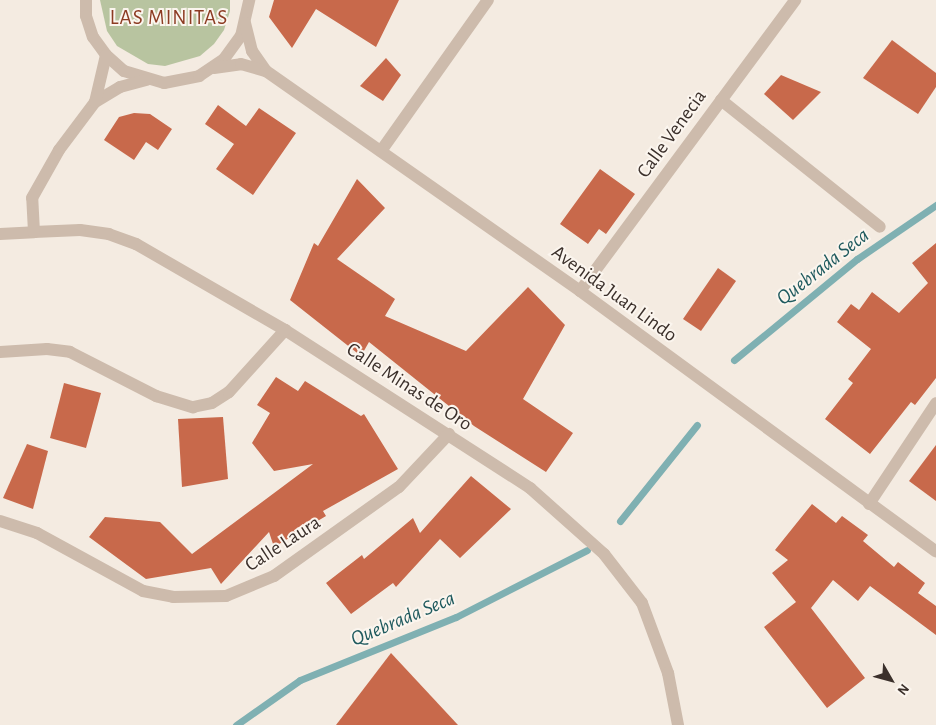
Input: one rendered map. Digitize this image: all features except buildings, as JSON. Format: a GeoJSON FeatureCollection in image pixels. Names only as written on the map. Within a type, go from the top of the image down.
{"type":"FeatureCollection","features":[{"type":"Feature","properties":{"kind":"street"},"geometry":{"type":"LineString","coordinates":[[86,0],[86,16],[93,37],[106,55],[124,71],[147,80]]}},
{"type":"Feature","properties":{"kind":"street"},"geometry":{"type":"LineString","coordinates":[[95,102],[120,87],[147,80],[182,81],[214,68],[233,48],[246,23],[249,0]]}},
{"type":"Feature","properties":{"kind":"street"},"geometry":{"type":"LineString","coordinates":[[381,151],[488,0]]}},
{"type":"Feature","properties":{"kind":"street","name":"Calle Venecia"},"geometry":{"type":"LineString","coordinates":[[580,291],[795,0]]}},
{"type":"Feature","properties":{"kind":"street","name":"Avenida Juan Lindo"},"geometry":{"type":"LineString","coordinates":[[246,23],[252,51],[266,71]]}},
{"type":"Feature","properties":{"kind":"street"},"geometry":{"type":"LineString","coordinates":[[34,232],[32,198],[60,150],[95,102],[106,55]]}},
{"type":"Feature","properties":{"kind":"street","name":"Avenida Juan Lindo"},"geometry":{"type":"LineString","coordinates":[[214,68],[242,64],[266,71],[580,291],[936,552]]}},
{"type":"Feature","properties":{"kind":"street"},"geometry":{"type":"LineString","coordinates":[[721,100],[880,227]]}},
{"type":"Feature","properties":{"kind":"street","name":"Calle Minas de Oro"},"geometry":{"type":"LineString","coordinates":[[0,234],[80,230],[109,234],[136,244],[284,330],[449,434],[530,488],[604,554],[642,603],[668,673],[678,725]]}},
{"type":"Feature","properties":{"kind":"street"},"geometry":{"type":"LineString","coordinates":[[0,352],[47,349],[70,352],[156,396],[193,406],[212,403],[229,392],[284,330]]}},
{"type":"Feature","properties":{"kind":"street"},"geometry":{"type":"LineString","coordinates":[[869,504],[936,403]]}},
{"type":"Feature","properties":{"kind":"street","name":"Calle Laura"},"geometry":{"type":"LineString","coordinates":[[0,521],[37,533],[143,591],[173,597],[226,596],[274,576],[391,493],[422,466],[449,434]]}},
{"type":"Feature","properties":{"kind":"green space"},"geometry":{"type":"Polygon","coordinates":[[[100,0],[230,0],[230,11],[224,30],[214,44],[200,56],[165,66],[148,64],[117,46],[107,31],[100,0]]]}},
{"type":"Feature","properties":{"kind":"waterway","name":"Quebrada Seca"},"geometry":{"type":"LineString","coordinates":[[734,360],[857,259],[936,205]]}},
{"type":"Feature","properties":{"kind":"waterway"},"geometry":{"type":"LineString","coordinates":[[620,521],[697,425]]}},
{"type":"Feature","properties":{"kind":"waterway","name":"Quebrada Seca"},"geometry":{"type":"LineString","coordinates":[[236,725],[300,680],[456,617],[587,550]]}},
{"type":"Feature","properties":{"kind":"district","name":"LAS MINITAS"},"geometry":{"type":"Point","coordinates":[169,18]}}]}
